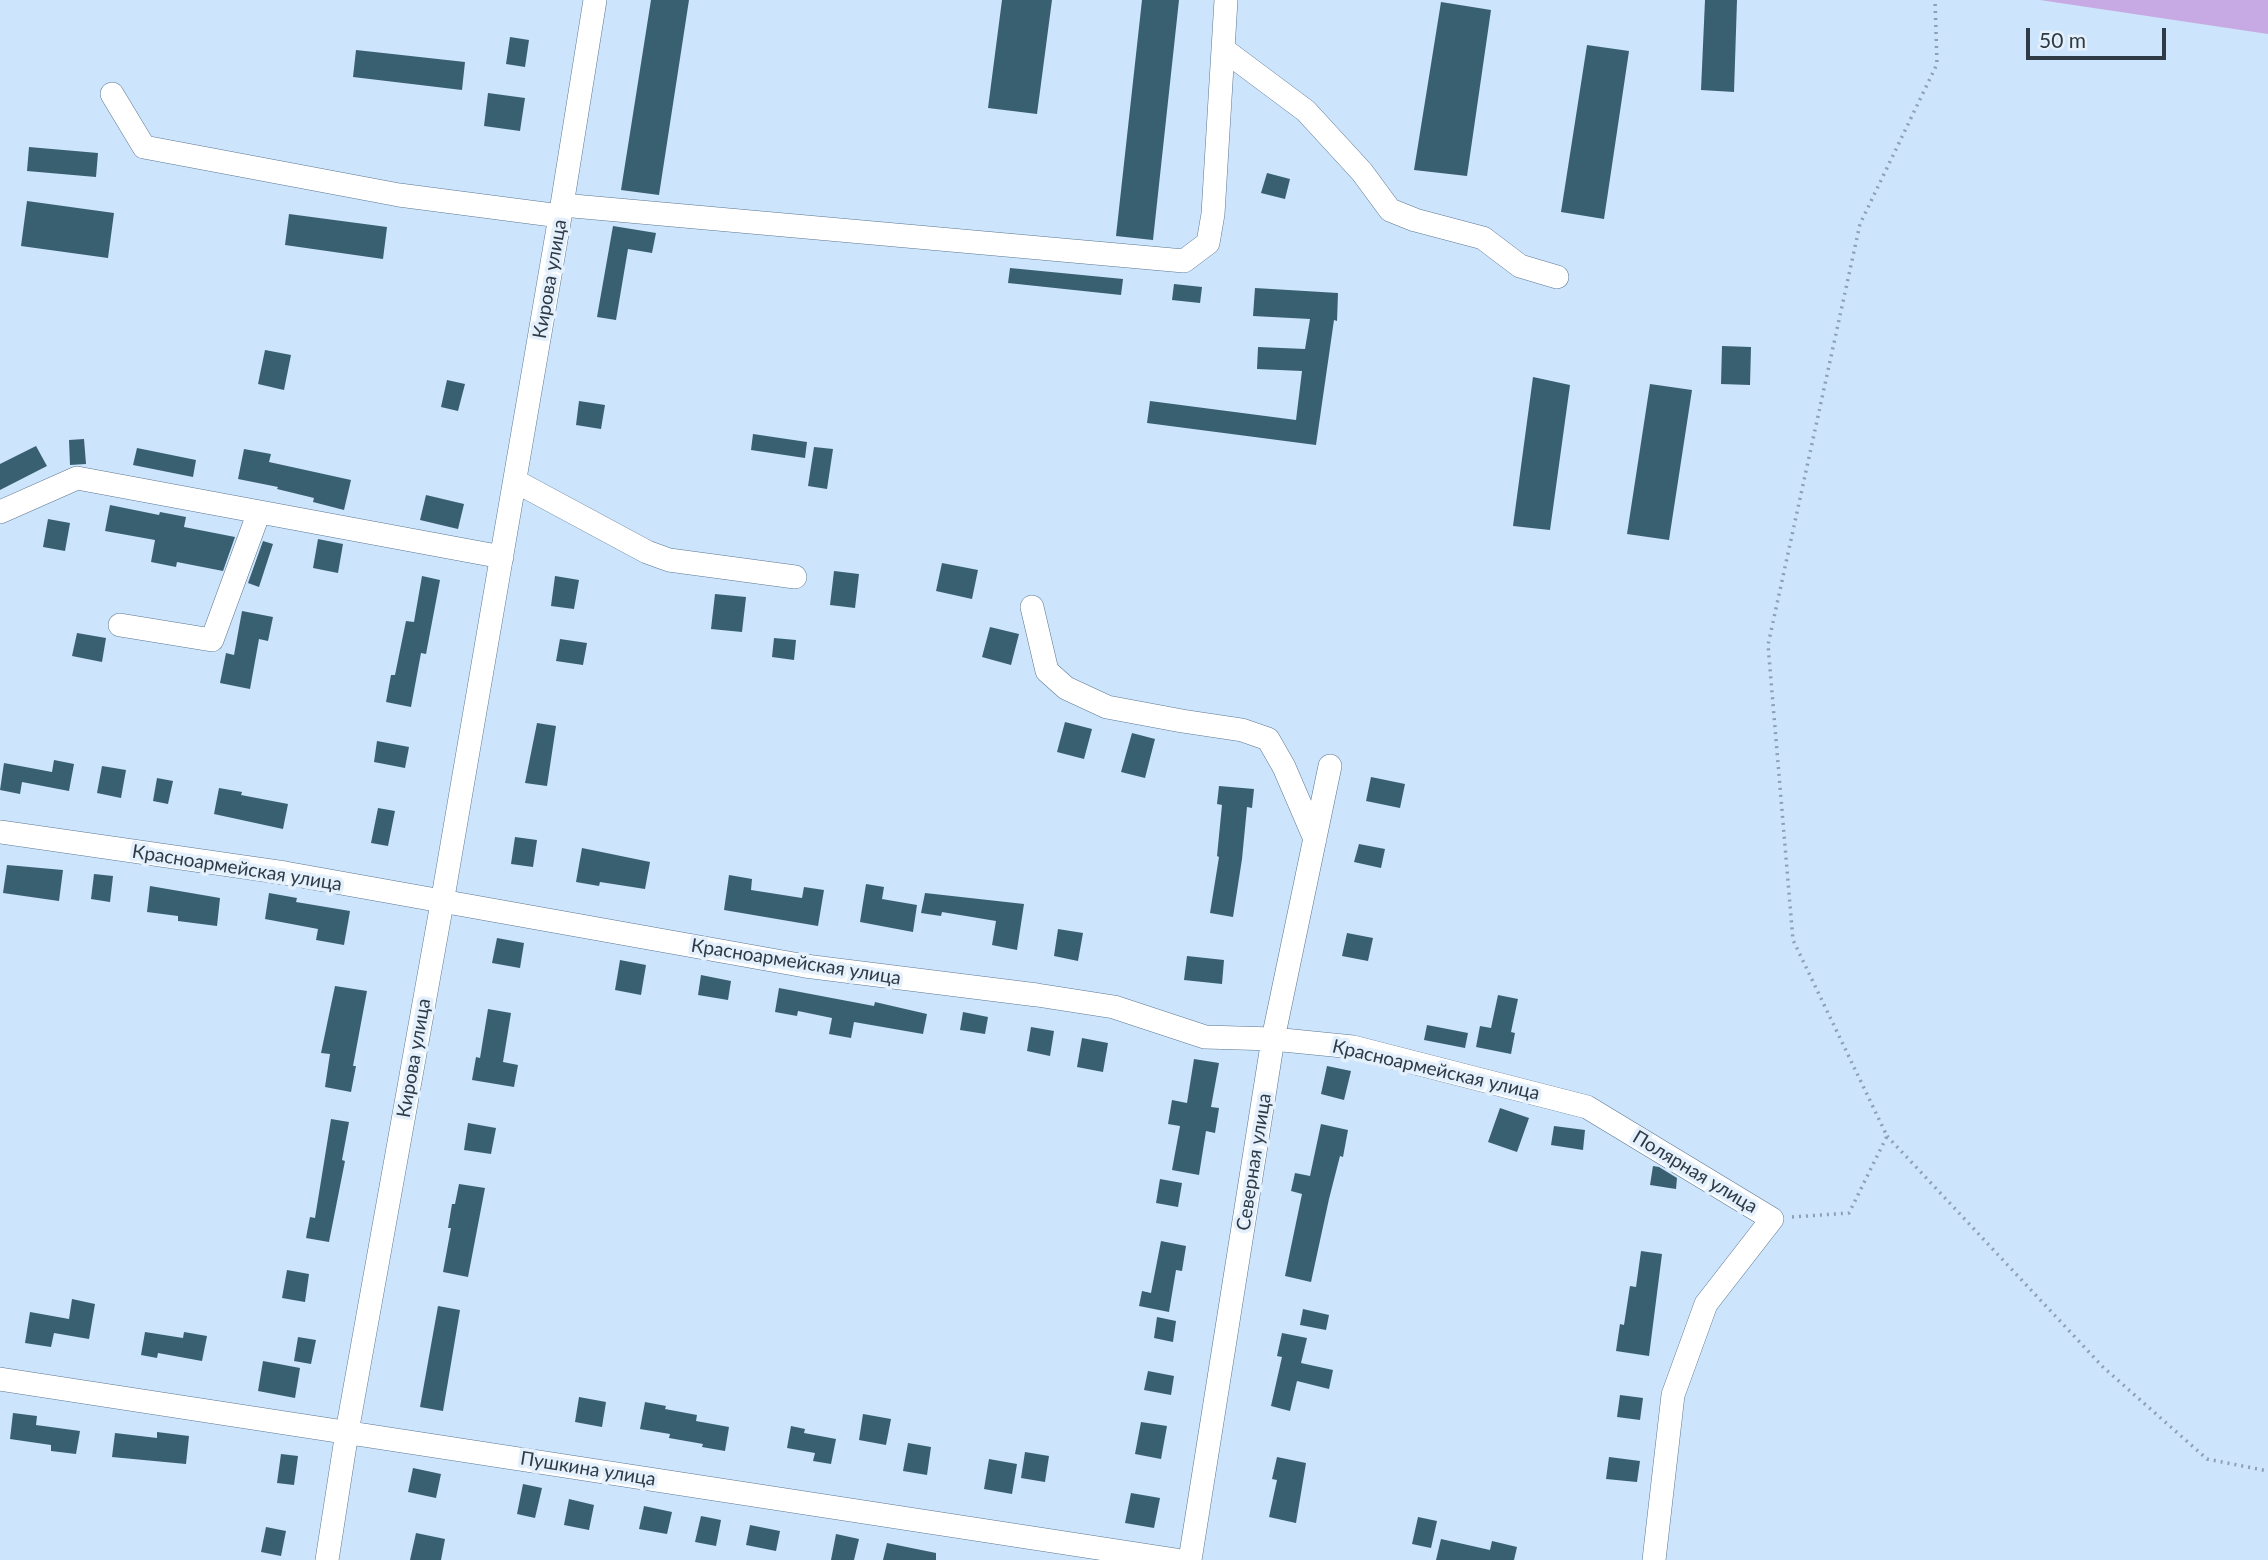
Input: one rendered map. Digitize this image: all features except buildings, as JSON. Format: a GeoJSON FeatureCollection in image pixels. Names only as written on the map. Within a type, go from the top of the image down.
{"type":"FeatureCollection","features":[{"type":"Feature","properties":{"kind":"street","name":"Кирова улица"},"geometry":{"type":"LineString","coordinates":[[327,1560],[347,1432],[502,557],[595,0]]}},
{"type":"Feature","properties":{"kind":"street"},"geometry":{"type":"LineString","coordinates":[[112,94],[144,148],[398,195],[561,211],[1184,261],[1208,243],[1213,214],[1226,0]]}},
{"type":"Feature","properties":{"kind":"street"},"geometry":{"type":"LineString","coordinates":[[1223,49],[1306,111],[1362,172],[1390,210],[1415,220],[1483,238],[1520,266],[1557,277]]}},
{"type":"Feature","properties":{"kind":"street"},"geometry":{"type":"LineString","coordinates":[[0,512],[77,478],[502,557]]}},
{"type":"Feature","properties":{"kind":"street"},"geometry":{"type":"LineString","coordinates":[[515,481],[647,552],[669,560],[795,577]]}},
{"type":"Feature","properties":{"kind":"street"},"geometry":{"type":"LineString","coordinates":[[120,625],[212,640],[259,512]]}},
{"type":"Feature","properties":{"kind":"street"},"geometry":{"type":"LineString","coordinates":[[1032,607],[1047,671],[1066,688],[1107,707],[1242,730],[1268,739],[1284,767],[1315,839]]}},
{"type":"Feature","properties":{"kind":"street","name":"Северная улица"},"geometry":{"type":"LineString","coordinates":[[1190,1560],[1273,1039],[1330,766]]}},
{"type":"Feature","properties":{"kind":"street","name":"Красноармейская улица"},"geometry":{"type":"LineString","coordinates":[[0,832],[285,873],[805,966],[1114,1007],[1205,1037],[1273,1039],[1353,1047],[1587,1107]]}},
{"type":"Feature","properties":{"kind":"street","name":"Полярная улица"},"geometry":{"type":"LineString","coordinates":[[1587,1107],[1772,1219],[1706,1304],[1673,1395],[1654,1560]]}},
{"type":"Feature","properties":{"kind":"street","name":"Пушкина улица"},"geometry":{"type":"LineString","coordinates":[[0,1379],[1176,1560]]}},
{"type":"Feature","properties":{"kind":"path"},"geometry":{"type":"LineString","coordinates":[[1935,0],[1937,64],[1860,223],[1768,645],[1793,940],[1887,1136],[2103,1367],[2207,1459],[2268,1471]]}},
{"type":"Feature","properties":{"kind":"path"},"geometry":{"type":"LineString","coordinates":[[1772,1219],[1849,1213],[1887,1136]]}},
{"type":"Feature","properties":{"kind":"shaded area"},"geometry":{"type":"Polygon","coordinates":[[[2040,0],[2268,0],[2268,34],[2040,0]]]}}]}
